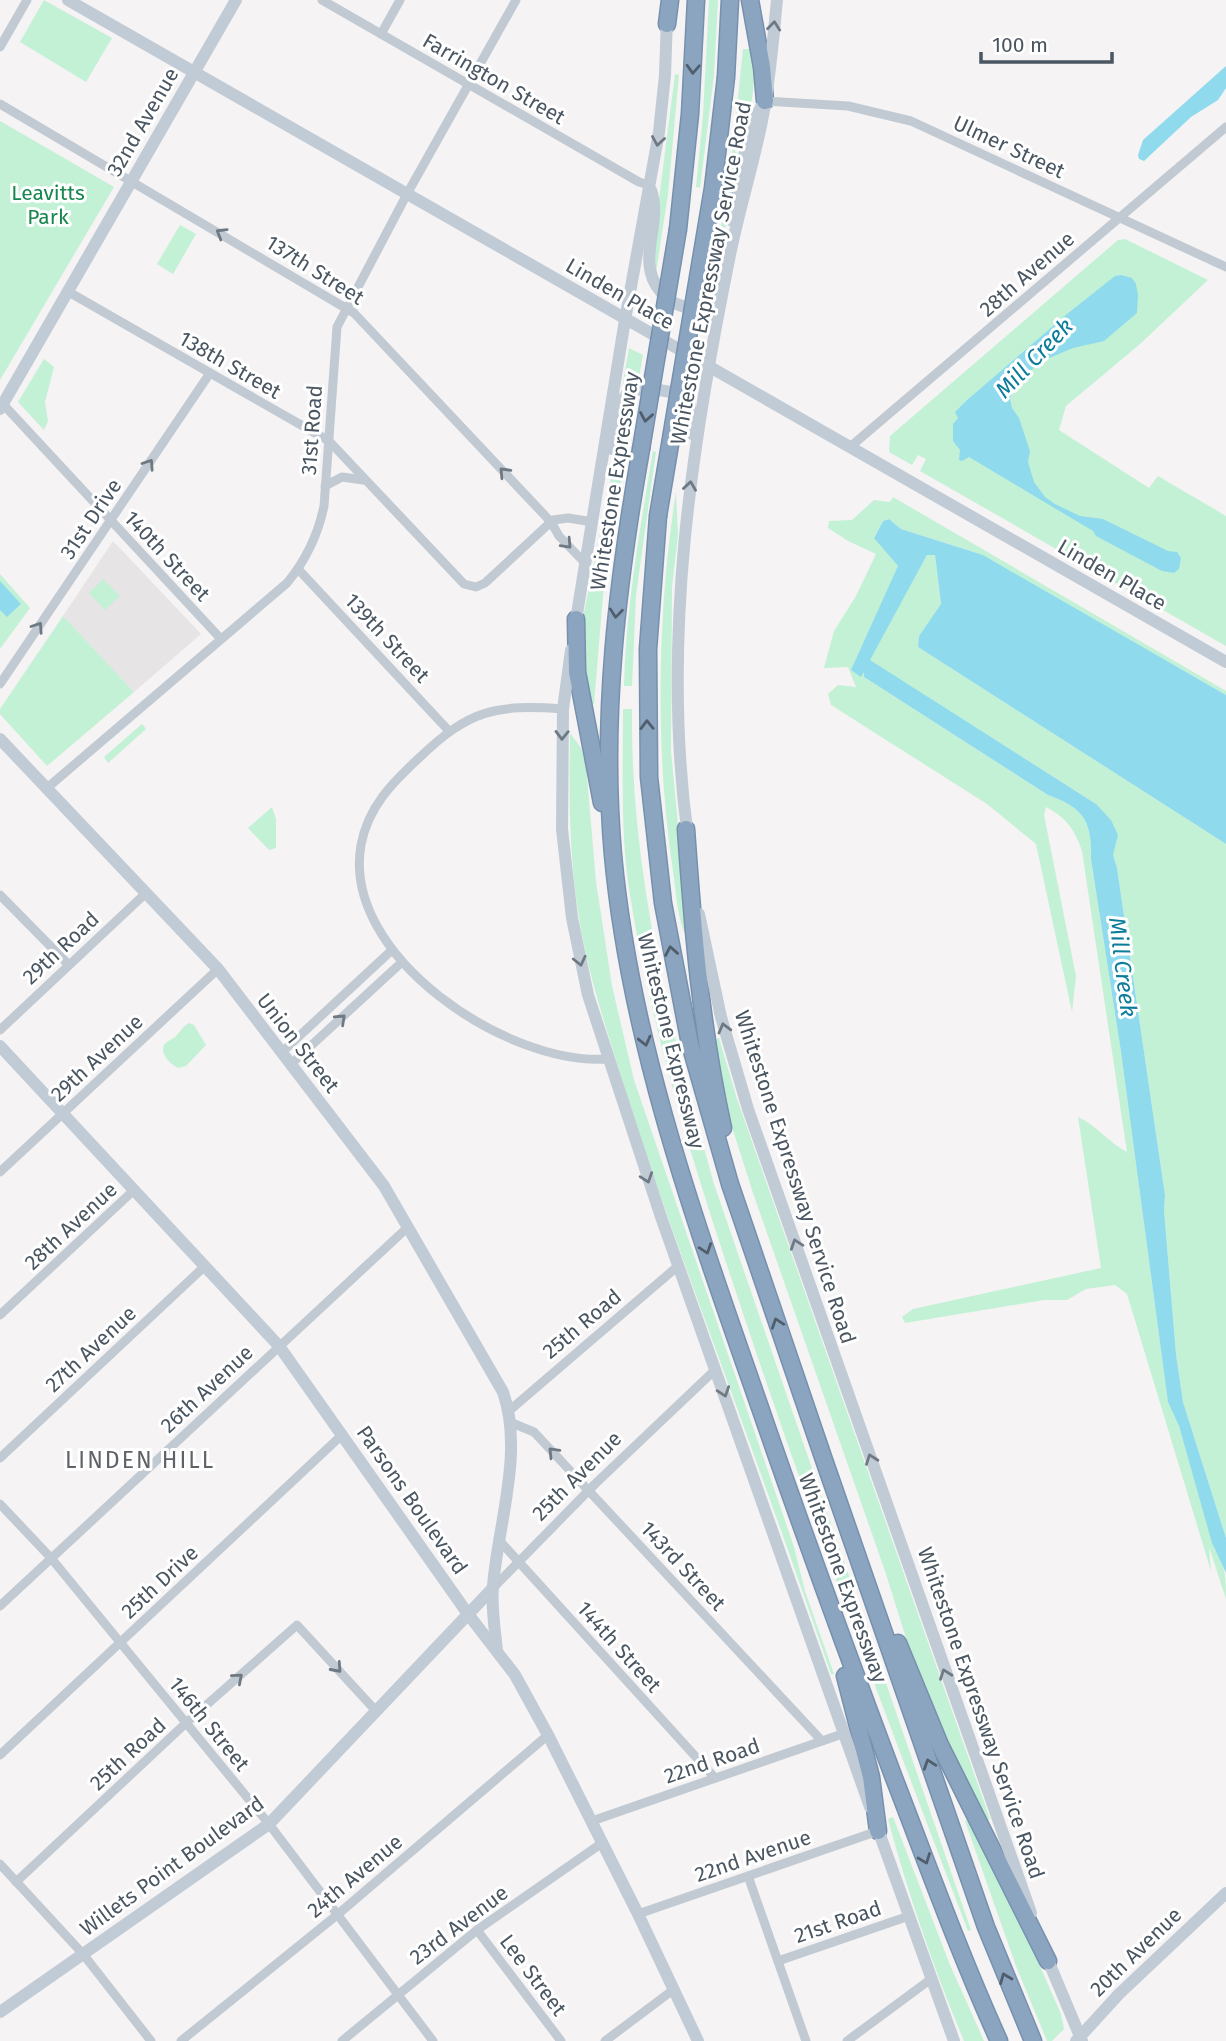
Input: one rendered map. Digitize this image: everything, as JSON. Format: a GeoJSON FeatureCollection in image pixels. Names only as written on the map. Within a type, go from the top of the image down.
{"type":"FeatureCollection","features":[{"type":"Feature","properties":{"kind":"highway"},"geometry":{"type":"LineString","coordinates":[[667,24],[668,0]]}},
{"type":"Feature","properties":{"kind":"highway","name":"Whitestone Expressway"},"geometry":{"type":"LineString","coordinates":[[696,0],[690,114],[678,229],[620,578],[611,677],[610,805],[618,902],[638,1013],[707,1253],[783,1473],[938,1894],[999,2041]]}},
{"type":"Feature","properties":{"kind":"highway","name":"Whitestone Expressway"},"geometry":{"type":"LineString","coordinates":[[730,0],[726,78],[713,188],[658,516],[650,602],[646,696],[649,777],[658,873],[674,967],[709,1115],[823,1457],[978,1904],[1008,1986],[1033,2041]]}},
{"type":"Feature","properties":{"kind":"highway"},"geometry":{"type":"LineString","coordinates":[[750,0],[765,101]]}},
{"type":"Feature","properties":{"kind":"highway"},"geometry":{"type":"LineString","coordinates":[[576,619],[577,672],[618,902]]}},
{"type":"Feature","properties":{"kind":"highway"},"geometry":{"type":"LineString","coordinates":[[686,829],[693,927],[707,1049],[746,1229]]}},
{"type":"Feature","properties":{"kind":"highway"},"geometry":{"type":"LineString","coordinates":[[823,1457],[940,1745],[1048,1961]]}},
{"type":"Feature","properties":{"kind":"highway"},"geometry":{"type":"LineString","coordinates":[[783,1473],[858,1720],[872,1777],[878,1830]]}},
{"type":"Feature","properties":{"kind":"main road","name":"Linden Place"},"geometry":{"type":"LineString","coordinates":[[68,0],[1226,662]]}},
{"type":"Feature","properties":{"kind":"main road","name":"32nd Avenue"},"geometry":{"type":"LineString","coordinates":[[1,407],[236,0]]}},
{"type":"Feature","properties":{"kind":"main road","name":"Whitestone Expressway Service Road"},"geometry":{"type":"LineString","coordinates":[[777,0],[765,101],[731,251],[693,462],[682,559],[677,654],[680,750],[686,829],[695,892],[713,987],[746,1101],[941,1661],[1048,1961],[1079,2039]]}},
{"type":"Feature","properties":{"kind":"main road"},"geometry":{"type":"LineString","coordinates":[[667,24],[663,106],[625,320],[563,709],[561,818],[568,890],[585,982],[607,1059],[954,2041]]}},
{"type":"Feature","properties":{"kind":"main road"},"geometry":{"type":"LineString","coordinates":[[649,185],[655,207],[648,262],[651,277],[663,294],[677,305],[693,308],[702,305],[712,297],[717,287],[739,172],[751,126],[765,101]]}},
{"type":"Feature","properties":{"kind":"main road"},"geometry":{"type":"LineString","coordinates":[[600,481],[614,440],[623,400],[628,392],[636,388],[677,394],[686,399],[691,413],[693,462]]}},
{"type":"Feature","properties":{"kind":"main road","name":"Union Street"},"geometry":{"type":"LineString","coordinates":[[0,739],[218,969],[384,1186],[503,1392],[511,1417]]}},
{"type":"Feature","properties":{"kind":"main road","name":"Parsons Boulevard"},"geometry":{"type":"LineString","coordinates":[[0,1046],[279,1346],[514,1675],[592,1821],[698,2041]]}},
{"type":"Feature","properties":{"kind":"main road"},"geometry":{"type":"LineString","coordinates":[[497,1652],[492,1590],[512,1454],[511,1417]]}},
{"type":"Feature","properties":{"kind":"main road","name":"25th Avenue"},"geometry":{"type":"LineString","coordinates":[[468,1614],[492,1590]]}},
{"type":"Feature","properties":{"kind":"main road","name":"Willets Point Boulevard"},"geometry":{"type":"LineString","coordinates":[[0,2012],[269,1824],[468,1614]]}},
{"type":"Feature","properties":{"kind":"main road","name":"20th Avenue"},"geometry":{"type":"LineString","coordinates":[[1079,2039],[1119,1994],[1226,1893]]}},
{"type":"Feature","properties":{"kind":"street"},"geometry":{"type":"LineString","coordinates":[[0,47],[27,0]]}},
{"type":"Feature","properties":{"kind":"street","name":"Farrington Street"},"geometry":{"type":"LineString","coordinates":[[322,0],[639,182],[649,185]]}},
{"type":"Feature","properties":{"kind":"street"},"geometry":{"type":"LineString","coordinates":[[381,34],[400,0]]}},
{"type":"Feature","properties":{"kind":"street","name":"31st Road"},"geometry":{"type":"LineString","coordinates":[[47,788],[287,583],[298,569],[320,525],[337,327],[407,194],[516,0]]}},
{"type":"Feature","properties":{"kind":"street","name":"Ulmer Street"},"geometry":{"type":"LineString","coordinates":[[765,101],[848,106],[904,119],[1226,267]]}},
{"type":"Feature","properties":{"kind":"street","name":"137th Street"},"geometry":{"type":"LineString","coordinates":[[0,104],[346,307],[362,319],[551,522],[559,536],[586,564]]}},
{"type":"Feature","properties":{"kind":"street","name":"28th Avenue"},"geometry":{"type":"LineString","coordinates":[[850,447],[1226,127]]}},
{"type":"Feature","properties":{"kind":"street","name":"138th Street"},"geometry":{"type":"LineString","coordinates":[[67,291],[328,441],[458,580],[474,587],[487,582],[551,522]]}},
{"type":"Feature","properties":{"kind":"street","name":"31st Drive"},"geometry":{"type":"LineString","coordinates":[[0,684],[210,373]]}},
{"type":"Feature","properties":{"kind":"street","name":"140th Street"},"geometry":{"type":"LineString","coordinates":[[1,407],[221,639]]}},
{"type":"Feature","properties":{"kind":"street"},"geometry":{"type":"LineString","coordinates":[[325,485],[342,477],[366,481]]}},
{"type":"Feature","properties":{"kind":"street"},"geometry":{"type":"LineString","coordinates":[[551,522],[565,518],[593,522]]}},
{"type":"Feature","properties":{"kind":"street","name":"139th Street"},"geometry":{"type":"LineString","coordinates":[[298,569],[449,731]]}},
{"type":"Feature","properties":{"kind":"street"},"geometry":{"type":"LineString","coordinates":[[563,709],[498,709],[477,715],[449,731],[387,790],[371,815],[363,836],[359,867],[362,892],[373,922],[392,950],[443,999],[499,1032],[564,1054],[607,1059]]}},
{"type":"Feature","properties":{"kind":"street","name":"29th Road"},"geometry":{"type":"LineString","coordinates":[[0,1030],[146,893]]}},
{"type":"Feature","properties":{"kind":"street"},"geometry":{"type":"LineString","coordinates":[[0,895],[69,965]]}},
{"type":"Feature","properties":{"kind":"street"},"geometry":{"type":"LineString","coordinates":[[281,1053],[392,950]]}},
{"type":"Feature","properties":{"kind":"street"},"geometry":{"type":"LineString","coordinates":[[290,1065],[402,962]]}},
{"type":"Feature","properties":{"kind":"street","name":"29th Avenue"},"geometry":{"type":"LineString","coordinates":[[0,1172],[218,969]]}},
{"type":"Feature","properties":{"kind":"street","name":"28th Avenue"},"geometry":{"type":"LineString","coordinates":[[0,1315],[134,1190]]}},
{"type":"Feature","properties":{"kind":"street","name":"26th Avenue"},"geometry":{"type":"LineString","coordinates":[[0,1606],[408,1227]]}},
{"type":"Feature","properties":{"kind":"street","name":"27th Avenue"},"geometry":{"type":"LineString","coordinates":[[0,1458],[205,1266]]}},
{"type":"Feature","properties":{"kind":"street","name":"25th Road"},"geometry":{"type":"LineString","coordinates":[[511,1417],[678,1266]]}},
{"type":"Feature","properties":{"kind":"street","name":"25th Avenue"},"geometry":{"type":"LineString","coordinates":[[492,1590],[589,1490],[716,1368]]}},
{"type":"Feature","properties":{"kind":"street","name":"143rd Street"},"geometry":{"type":"LineString","coordinates":[[511,1417],[534,1432],[822,1741]]}},
{"type":"Feature","properties":{"kind":"street","name":"25th Drive"},"geometry":{"type":"LineString","coordinates":[[0,1755],[343,1434]]}},
{"type":"Feature","properties":{"kind":"street","name":"146th Street"},"geometry":{"type":"LineString","coordinates":[[0,1504],[51,1558],[269,1824],[433,2041]]}},
{"type":"Feature","properties":{"kind":"street","name":"144th Street"},"geometry":{"type":"LineString","coordinates":[[498,1539],[715,1778]]}},
{"type":"Feature","properties":{"kind":"street","name":"25th Road"},"geometry":{"type":"LineString","coordinates":[[16,1882],[186,1723],[297,1625],[376,1711]]}},
{"type":"Feature","properties":{"kind":"street","name":"22nd Road"},"geometry":{"type":"LineString","coordinates":[[592,1821],[845,1733]]}},
{"type":"Feature","properties":{"kind":"street","name":"24th Avenue"},"geometry":{"type":"LineString","coordinates":[[181,2041],[337,1915],[548,1735]]}},
{"type":"Feature","properties":{"kind":"street","name":"22nd Avenue"},"geometry":{"type":"LineString","coordinates":[[638,1914],[878,1830]]}},
{"type":"Feature","properties":{"kind":"street","name":"23rd Avenue"},"geometry":{"type":"LineString","coordinates":[[341,2041],[477,1930],[603,1843]]}},
{"type":"Feature","properties":{"kind":"street"},"geometry":{"type":"LineString","coordinates":[[0,1864],[83,1954],[151,2041]]}},
{"type":"Feature","properties":{"kind":"street"},"geometry":{"type":"LineString","coordinates":[[748,1876],[806,2041]]}},
{"type":"Feature","properties":{"kind":"street","name":"21st Road"},"geometry":{"type":"LineString","coordinates":[[778,1961],[909,1916]]}},
{"type":"Feature","properties":{"kind":"street","name":"Lee Street"},"geometry":{"type":"LineString","coordinates":[[477,1930],[562,2041]]}},
{"type":"Feature","properties":{"kind":"street"},"geometry":{"type":"LineString","coordinates":[[847,2041],[931,1979]]}},
{"type":"Feature","properties":{"kind":"street"},"geometry":{"type":"LineString","coordinates":[[605,2041],[673,1990]]}},
{"type":"Feature","properties":{"kind":"shaded area"},"geometry":{"type":"Polygon","coordinates":[[[113,541],[201,634],[134,692],[63,616],[113,541]]]}},
{"type":"Feature","properties":{"kind":"green space"},"geometry":{"type":"Polygon","coordinates":[[[44,0],[112,38],[86,82],[20,42],[44,0]]]}},
{"type":"Feature","properties":{"kind":"green space"},"geometry":{"type":"Polygon","coordinates":[[[709,0],[718,0],[714,75],[700,188],[696,187],[709,0]]]}},
{"type":"Feature","properties":{"kind":"green space"},"geometry":{"type":"Polygon","coordinates":[[[743,49],[753,49],[752,101],[743,135],[735,152],[739,153],[714,289],[709,297],[730,174],[743,49]]]}},
{"type":"Feature","properties":{"kind":"green space"},"geometry":{"type":"Polygon","coordinates":[[[675,74],[679,75],[668,194],[655,279],[652,254],[675,74]]]}},
{"type":"Feature","properties":{"kind":"green space","name":"Leavitts Park"},"geometry":{"type":"Polygon","coordinates":[[[0,121],[114,187],[0,380],[0,121]]]}},
{"type":"Feature","properties":{"kind":"green space"},"geometry":{"type":"Polygon","coordinates":[[[180,225],[196,234],[173,274],[157,264],[180,225]]]}},
{"type":"Feature","properties":{"kind":"green space"},"geometry":{"type":"Polygon","coordinates":[[[1125,239],[1208,280],[1140,344],[1066,406],[1059,430],[1149,488],[1158,476],[1226,516],[1226,646],[920,471],[926,459],[918,455],[912,465],[889,452],[890,436],[1118,240],[1125,239]]]}},
{"type":"Feature","properties":{"kind":"green space"},"geometry":{"type":"Polygon","coordinates":[[[629,348],[643,355],[638,383],[622,388],[629,348]]]}},
{"type":"Feature","properties":{"kind":"green space"},"geometry":{"type":"Polygon","coordinates":[[[44,359],[54,367],[45,402],[48,421],[44,430],[18,402],[44,359]]]}},
{"type":"Feature","properties":{"kind":"green space"},"geometry":{"type":"Polygon","coordinates":[[[636,394],[604,583],[594,704],[588,705],[581,676],[581,627],[625,410],[636,394]]]}},
{"type":"Feature","properties":{"kind":"green space"},"geometry":{"type":"Polygon","coordinates":[[[653,451],[656,452],[636,595],[632,686],[624,686],[631,597],[653,451]]]}},
{"type":"Feature","properties":{"kind":"green space"},"geometry":{"type":"Polygon","coordinates":[[[676,492],[678,535],[672,587],[671,751],[688,928],[685,934],[677,904],[667,825],[661,730],[665,585],[676,492]]]}},
{"type":"Feature","properties":{"kind":"green space"},"geometry":{"type":"Polygon","coordinates":[[[893,497],[1226,691],[1226,695],[983,555],[901,529],[889,519],[883,521],[874,537],[898,566],[864,677],[1048,795],[1070,805],[1078,811],[1087,825],[1168,1401],[1179,1426],[1215,1550],[1223,1568],[1226,1599],[1209,1547],[1211,1571],[1127,1294],[1115,1285],[1086,1289],[1067,1300],[1044,1300],[905,1323],[902,1317],[913,1309],[1101,1268],[1078,1117],[1127,1152],[1082,851],[1073,830],[1059,815],[1046,807],[1044,815],[1076,976],[1072,1012],[1036,844],[987,804],[831,705],[828,694],[838,685],[856,687],[848,667],[824,668],[834,631],[856,596],[876,554],[828,528],[829,521],[852,520],[874,500],[890,502],[893,497]]]}},
{"type":"Feature","properties":{"kind":"green space"},"geometry":{"type":"Polygon","coordinates":[[[927,555],[935,555],[941,605],[919,636],[918,647],[1226,844],[1226,1538],[1183,1402],[1176,1354],[1165,1195],[1117,868],[1096,804],[869,660],[927,555]]]}},
{"type":"Feature","properties":{"kind":"green space"},"geometry":{"type":"Polygon","coordinates":[[[0,574],[30,608],[0,649],[0,574]]]}},
{"type":"Feature","properties":{"kind":"green space"},"geometry":{"type":"Polygon","coordinates":[[[103,579],[120,596],[105,610],[89,593],[103,579]]]}},
{"type":"Feature","properties":{"kind":"green space"},"geometry":{"type":"Polygon","coordinates":[[[63,616],[134,692],[47,766],[0,714],[0,709],[63,616]]]}},
{"type":"Feature","properties":{"kind":"green space"},"geometry":{"type":"Polygon","coordinates":[[[623,709],[632,709],[638,830],[656,949],[682,1067],[714,1184],[971,1930],[968,1931],[861,1649],[785,1435],[686,1136],[655,1019],[627,878],[623,805],[623,709]]]}},
{"type":"Feature","properties":{"kind":"green space"},"geometry":{"type":"Polygon","coordinates":[[[142,724],[146,729],[108,763],[104,757],[142,724]]]}},
{"type":"Feature","properties":{"kind":"green space"},"geometry":{"type":"Polygon","coordinates":[[[570,733],[581,748],[586,765],[596,882],[612,986],[634,1080],[794,1547],[805,1591],[834,1674],[831,1674],[660,1196],[596,992],[581,932],[575,890],[571,845],[570,733]]]}},
{"type":"Feature","properties":{"kind":"green space"},"geometry":{"type":"Polygon","coordinates":[[[272,807],[276,819],[276,848],[269,850],[248,828],[272,807]]]}},
{"type":"Feature","properties":{"kind":"green space"},"geometry":{"type":"Polygon","coordinates":[[[189,1023],[194,1025],[206,1045],[186,1066],[178,1068],[169,1062],[163,1049],[166,1042],[189,1023]]]}},
{"type":"Feature","properties":{"kind":"green space"},"geometry":{"type":"Polygon","coordinates":[[[719,1038],[737,1099],[990,1819],[985,1821],[949,1746],[910,1651],[886,1574],[753,1193],[719,1077],[715,1040],[719,1038]]]}},
{"type":"Feature","properties":{"kind":"green space"},"geometry":{"type":"Polygon","coordinates":[[[893,1817],[950,1965],[984,2041],[964,2041],[953,2014],[904,1875],[888,1819],[893,1817]]]}},
{"type":"Feature","properties":{"kind":"green space"},"geometry":{"type":"Polygon","coordinates":[[[971,1819],[1061,2014],[1064,2029],[1052,2041],[1047,2041],[1016,1966],[965,1821],[971,1819]]]}},
{"type":"Feature","properties":{"kind":"water"},"geometry":{"type":"Polygon","coordinates":[[[1226,66],[1226,88],[1218,100],[1191,117],[1144,161],[1139,159],[1143,140],[1226,66]]]}},
{"type":"Feature","properties":{"kind":"water","name":"Mill Creek"},"geometry":{"type":"Polygon","coordinates":[[[1115,276],[1132,278],[1136,284],[1137,313],[1104,341],[1073,348],[1040,362],[1015,386],[1010,399],[1030,451],[1028,462],[1034,482],[1045,497],[1080,516],[1103,519],[1168,551],[1177,552],[1181,558],[1179,569],[1174,573],[1162,571],[1096,536],[1093,531],[969,457],[959,460],[960,450],[953,441],[953,424],[958,418],[955,412],[966,401],[1067,314],[1115,276]]]}},
{"type":"Feature","properties":{"kind":"water","name":"Mill Creek"},"geometry":{"type":"Polygon","coordinates":[[[889,519],[901,529],[983,555],[1226,695],[1226,844],[918,647],[919,636],[941,604],[935,555],[927,555],[870,660],[1096,804],[1111,820],[1118,835],[1113,855],[1165,1195],[1176,1354],[1183,1402],[1226,1538],[1226,1573],[1212,1543],[1179,1426],[1168,1402],[1121,1052],[1087,825],[1078,811],[1070,805],[1048,795],[864,677],[864,672],[861,677],[851,670],[898,566],[874,538],[883,521],[889,519]]]}},
{"type":"Feature","properties":{"kind":"water"},"geometry":{"type":"Polygon","coordinates":[[[0,581],[21,604],[7,617],[0,610],[0,581]]]}},
{"type":"Feature","properties":{"kind":"district","name":"LINDEN HILL"},"geometry":{"type":"Point","coordinates":[140,1460]}}]}
